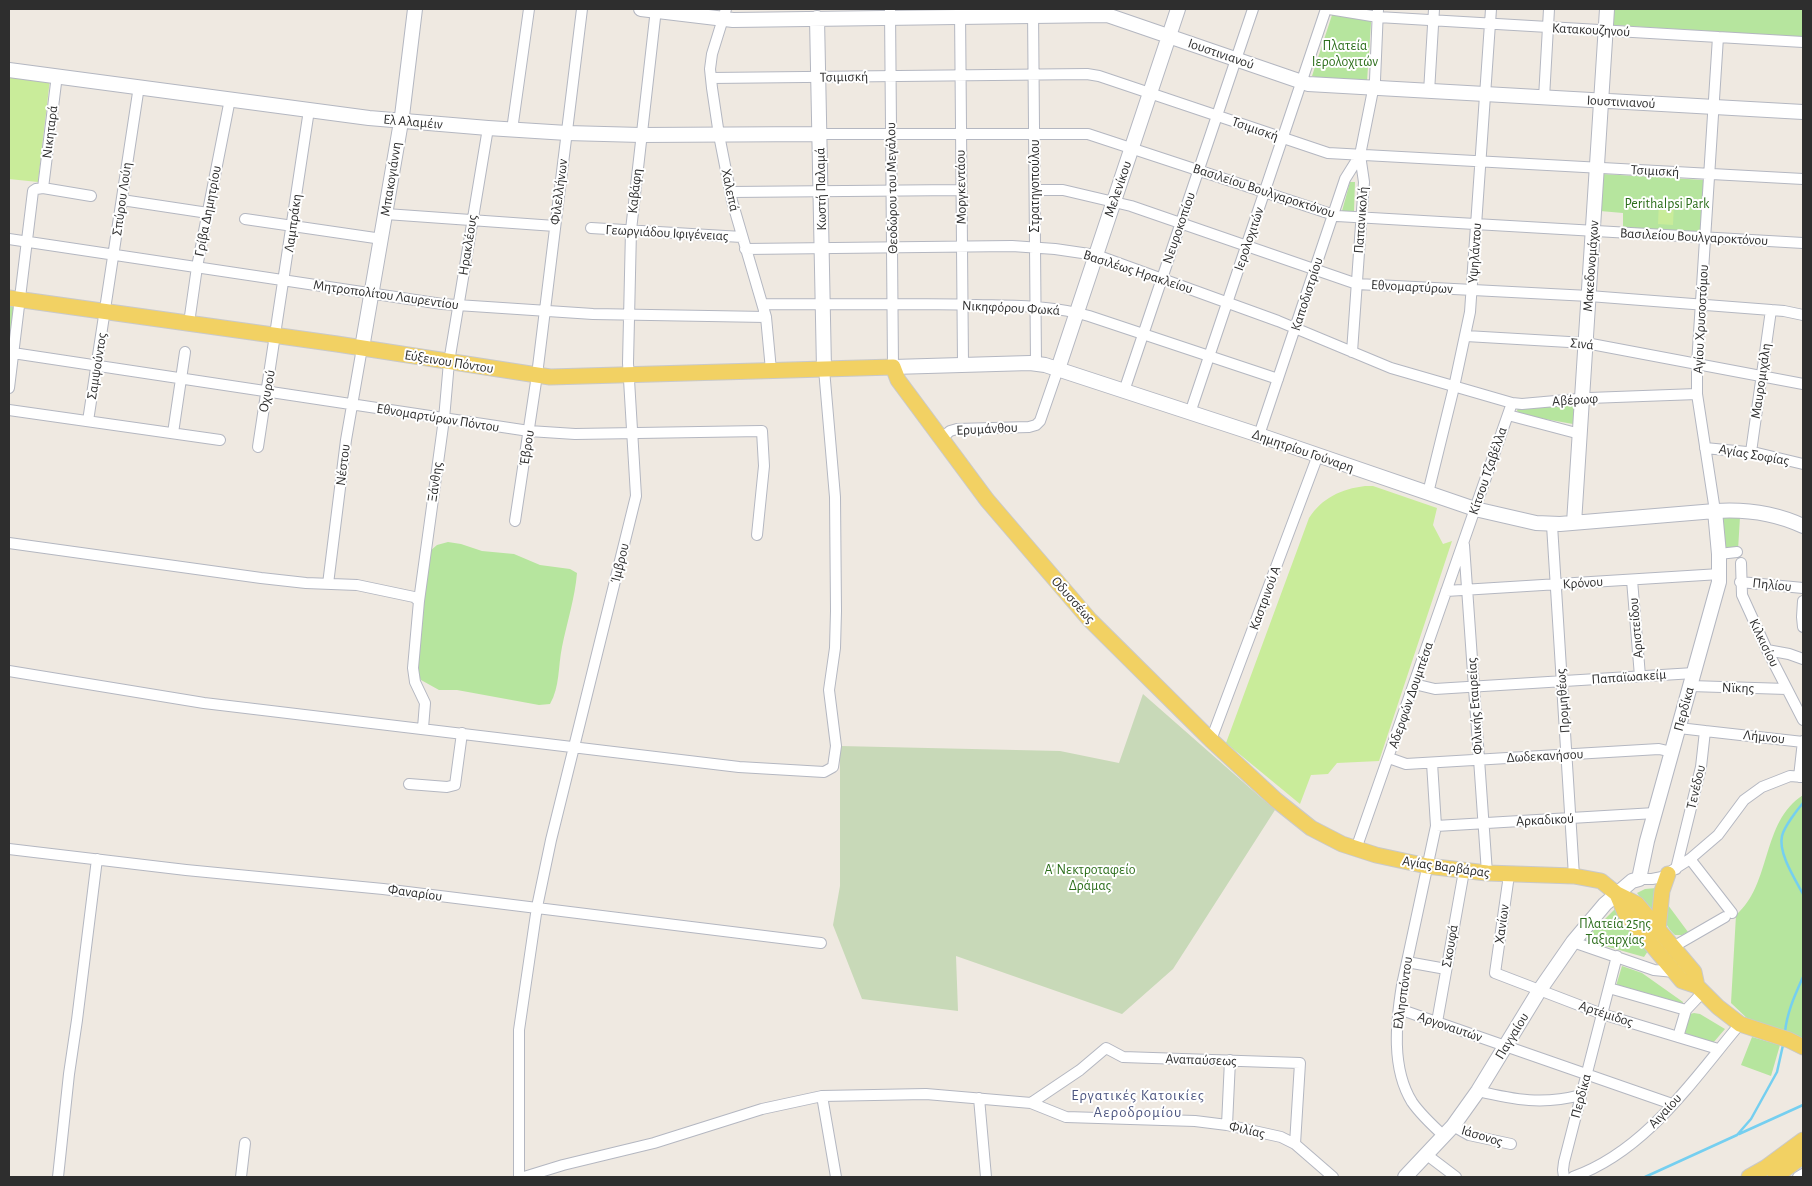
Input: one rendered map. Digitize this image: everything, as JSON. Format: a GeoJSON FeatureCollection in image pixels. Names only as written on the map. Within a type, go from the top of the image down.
{"type":"FeatureCollection","features":[{"type":"Feature","properties":{"kind":"main road","name":"Εύξεινου Πόντου"},"geometry":{"type":"LineString","coordinates":[[14,298],[276,335],[537,375],[565,377],[894,367]]}},
{"type":"Feature","properties":{"kind":"main road","name":"Οδυσσέως"},"geometry":{"type":"LineString","coordinates":[[894,367],[898,380],[941,439],[1014,533],[1089,619],[1211,740],[1284,806]]}},
{"type":"Feature","properties":{"kind":"main road","name":"Αγίας Βαρβάρας"},"geometry":{"type":"LineString","coordinates":[[1284,806],[1311,828],[1326,837],[1356,849],[1427,866],[1509,875],[1574,876],[1601,881],[1617,894],[1637,904],[1694,972],[1700,989]]}},
{"type":"Feature","properties":{"kind":"main road"},"geometry":{"type":"LineString","coordinates":[[1658,930],[1662,891],[1672,871]]}},
{"type":"Feature","properties":{"kind":"main road"},"geometry":{"type":"LineString","coordinates":[[1617,894],[1625,913],[1682,981],[1700,989],[1728,1016],[1740,1024],[1791,1041]]}},
{"type":"Feature","properties":{"kind":"main road"},"geometry":{"type":"LineString","coordinates":[[1749,1177],[1766,1168],[1803,1140]]}},
{"type":"Feature","properties":{"kind":"main road"},"geometry":{"type":"LineString","coordinates":[[1775,1177],[1803,1156]]}},
{"type":"Feature","properties":{"kind":"street","name":"Μπακογιάννη"},"geometry":{"type":"LineString","coordinates":[[362,348],[401,121],[415,9]]}},
{"type":"Feature","properties":{"kind":"street"},"geometry":{"type":"LineString","coordinates":[[512,130],[529,9]]}},
{"type":"Feature","properties":{"kind":"street","name":"Φιλελλήνων"},"geometry":{"type":"LineString","coordinates":[[537,375],[582,9]]}},
{"type":"Feature","properties":{"kind":"street","name":"Ιουστινιανού"},"geometry":{"type":"LineString","coordinates":[[641,9],[724,14],[1108,11],[1169,36],[1236,60],[1302,82],[1324,86],[1803,112]]}},
{"type":"Feature","properties":{"kind":"street","name":"Μελενίκου"},"geometry":{"type":"LineString","coordinates":[[1058,369],[1178,9]]}},
{"type":"Feature","properties":{"kind":"street","name":"Νευροκοπίου"},"geometry":{"type":"LineString","coordinates":[[1124,391],[1253,9]]}},
{"type":"Feature","properties":{"kind":"street","name":"Κατακουζηνού"},"geometry":{"type":"LineString","coordinates":[[1328,9],[1378,13],[1433,21],[1803,42]]}},
{"type":"Feature","properties":{"kind":"street","name":"Ιερολοχιτών"},"geometry":{"type":"LineString","coordinates":[[1190,413],[1282,139],[1328,9]]}},
{"type":"Feature","properties":{"kind":"street"},"geometry":{"type":"LineString","coordinates":[[1429,92],[1434,9]]}},
{"type":"Feature","properties":{"kind":"street","name":"Υψηλάντου"},"geometry":{"type":"LineString","coordinates":[[1428,493],[1466,336],[1472,291],[1491,9]]}},
{"type":"Feature","properties":{"kind":"street"},"geometry":{"type":"LineString","coordinates":[[1544,98],[1549,9]]}},
{"type":"Feature","properties":{"kind":"street","name":"Μακεδονομάχων"},"geometry":{"type":"LineString","coordinates":[[1574,523],[1607,9]]}},
{"type":"Feature","properties":{"kind":"street","name":"Καβάφη"},"geometry":{"type":"LineString","coordinates":[[629,375],[631,230],[656,10]]}},
{"type":"Feature","properties":{"kind":"street","name":"Στρατηγοπούλου"},"geometry":{"type":"LineString","coordinates":[[1033,12],[1036,363]]}},
{"type":"Feature","properties":{"kind":"street","name":"Θεοδώρου του Μεγάλου"},"geometry":{"type":"LineString","coordinates":[[890,13],[894,367]]}},
{"type":"Feature","properties":{"kind":"street","name":"Μοργκεντάου"},"geometry":{"type":"LineString","coordinates":[[960,13],[963,364]]}},
{"type":"Feature","properties":{"kind":"street"},"geometry":{"type":"LineString","coordinates":[[1374,89],[1378,13]]}},
{"type":"Feature","properties":{"kind":"street","name":"Χαλεπά"},"geometry":{"type":"LineString","coordinates":[[724,14],[712,54],[711,78],[730,192],[766,317],[771,370]]}},
{"type":"Feature","properties":{"kind":"street","name":"Κωστή Παλαμά"},"geometry":{"type":"LineString","coordinates":[[817,14],[824,369]]}},
{"type":"Feature","properties":{"kind":"street","name":"Αγίου Χρυσοστόμου"},"geometry":{"type":"LineString","coordinates":[[1714,511],[1697,394],[1697,364],[1718,37]]}},
{"type":"Feature","properties":{"kind":"street","name":"Ελ Αλαμέιν"},"geometry":{"type":"LineString","coordinates":[[9,70],[401,121],[512,130],[641,135],[820,134]]}},
{"type":"Feature","properties":{"kind":"street","name":"Τσιμισκή"},"geometry":{"type":"LineString","coordinates":[[711,78],[1094,74],[1325,153],[1803,179]]}},
{"type":"Feature","properties":{"kind":"street","name":"Νικηταρά"},"geometry":{"type":"LineString","coordinates":[[9,388],[13,353],[14,298],[38,189],[57,75]]}},
{"type":"Feature","properties":{"kind":"street","name":"Σπύρου Λούη"},"geometry":{"type":"LineString","coordinates":[[106,312],[139,86]]}},
{"type":"Feature","properties":{"kind":"street","name":"Παπανικολή"},"geometry":{"type":"LineString","coordinates":[[1352,352],[1364,178],[1360,154],[1374,89]]}},
{"type":"Feature","properties":{"kind":"street","name":"Γρίβα Δημητρίου"},"geometry":{"type":"LineString","coordinates":[[189,323],[197,267],[230,100]]}},
{"type":"Feature","properties":{"kind":"street","name":"Λαμπράκη"},"geometry":{"type":"LineString","coordinates":[[276,335],[309,110]]}},
{"type":"Feature","properties":{"kind":"street","name":"Ηρακλέους"},"geometry":{"type":"LineString","coordinates":[[449,362],[488,128]]}},
{"type":"Feature","properties":{"kind":"street","name":"Βασιλείου Βουλγαροκτόνου"},"geometry":{"type":"LineString","coordinates":[[820,134],[1088,134],[1333,215],[1803,243]]}},
{"type":"Feature","properties":{"kind":"street","name":"Καποδιστρίου"},"geometry":{"type":"LineString","coordinates":[[1260,436],[1345,179],[1360,154]]}},
{"type":"Feature","properties":{"kind":"street"},"geometry":{"type":"LineString","coordinates":[[38,189],[91,196]]}},
{"type":"Feature","properties":{"kind":"street"},"geometry":{"type":"LineString","coordinates":[[730,192],[961,190]]}},
{"type":"Feature","properties":{"kind":"street","name":"Εθνομαρτύρων"},"geometry":{"type":"LineString","coordinates":[[1035,190],[1063,190],[1114,202],[1357,284],[1589,296],[1771,310],[1803,315]]}},
{"type":"Feature","properties":{"kind":"street"},"geometry":{"type":"LineString","coordinates":[[122,200],[208,213]]}},
{"type":"Feature","properties":{"kind":"street"},"geometry":{"type":"LineString","coordinates":[[386,214],[555,226]]}},
{"type":"Feature","properties":{"kind":"street"},"geometry":{"type":"LineString","coordinates":[[245,219],[382,239]]}},
{"type":"Feature","properties":{"kind":"street","name":"Γεωργιάδου Ιφιγένειας"},"geometry":{"type":"LineString","coordinates":[[591,228],[742,237]]}},
{"type":"Feature","properties":{"kind":"street","name":"Μητροπολίτου Λαυρεντίου"},"geometry":{"type":"LineString","coordinates":[[9,239],[372,294],[458,305],[544,312],[766,317]]}},
{"type":"Feature","properties":{"kind":"street","name":"Βασιλέως Ηρακλείου"},"geometry":{"type":"LineString","coordinates":[[745,249],[1035,247],[1096,255],[1227,302],[1392,368],[1454,387]]}},
{"type":"Feature","properties":{"kind":"street","name":"Νικηφόρου Φωκά"},"geometry":{"type":"LineString","coordinates":[[763,304],[962,304],[1036,307],[1076,312],[1278,379]]}},
{"type":"Feature","properties":{"kind":"street","name":"Μαυρομιχάλη"},"geometry":{"type":"LineString","coordinates":[[1751,452],[1771,310]]}},
{"type":"Feature","properties":{"kind":"street","name":"Σαμψούντος"},"geometry":{"type":"LineString","coordinates":[[88,421],[106,312]]}},
{"type":"Feature","properties":{"kind":"street","name":"Οχυρού"},"geometry":{"type":"LineString","coordinates":[[258,447],[276,335]]}},
{"type":"Feature","properties":{"kind":"street","name":"Σινά"},"geometry":{"type":"LineString","coordinates":[[1466,336],[1586,343],[1803,384]]}},
{"type":"Feature","properties":{"kind":"street","name":"Νέστου"},"geometry":{"type":"LineString","coordinates":[[328,584],[346,440],[362,348]]}},
{"type":"Feature","properties":{"kind":"street"},"geometry":{"type":"LineString","coordinates":[[173,433],[185,352]]}},
{"type":"Feature","properties":{"kind":"street","name":"Εθνομαρτύρων Πόντου"},"geometry":{"type":"LineString","coordinates":[[13,353],[529,431],[575,434],[762,431],[764,466],[757,535]]}},
{"type":"Feature","properties":{"kind":"street","name":"Ξάνθης"},"geometry":{"type":"LineString","coordinates":[[422,728],[425,703],[415,682],[413,668],[419,601],[444,419],[449,362]]}},
{"type":"Feature","properties":{"kind":"street","name":"Δημητρίου Γούναρη"},"geometry":{"type":"LineString","coordinates":[[894,367],[1036,363],[1318,455],[1474,509],[1507,518],[1552,525],[1740,510],[1764,513],[1803,526]]}},
{"type":"Feature","properties":{"kind":"street"},"geometry":{"type":"LineString","coordinates":[[9,670],[204,703],[739,767],[824,772],[833,767],[836,756],[829,687],[835,648],[836,611],[835,497],[824,369]]}},
{"type":"Feature","properties":{"kind":"street","name":"Ερυμάνθου"},"geometry":{"type":"LineString","coordinates":[[941,439],[950,431],[957,429],[1036,426],[1040,421],[1058,369]]}},
{"type":"Feature","properties":{"kind":"street","name":"Έβρου"},"geometry":{"type":"LineString","coordinates":[[515,521],[537,375]]}},
{"type":"Feature","properties":{"kind":"street","name":"Ίμβρου"},"geometry":{"type":"LineString","coordinates":[[519,1177],[519,1030],[537,907],[551,840],[636,500],[629,375]]}},
{"type":"Feature","properties":{"kind":"street","name":"Αβέρωφ"},"geometry":{"type":"LineString","coordinates":[[1454,387],[1522,404],[1582,399],[1697,394]]}},
{"type":"Feature","properties":{"kind":"street","name":"Κίτσου Τζαβέλλα"},"geometry":{"type":"LineString","coordinates":[[1464,540],[1512,402]]}},
{"type":"Feature","properties":{"kind":"street"},"geometry":{"type":"LineString","coordinates":[[9,410],[220,440]]}},
{"type":"Feature","properties":{"kind":"street"},"geometry":{"type":"LineString","coordinates":[[1508,415],[1580,434]]}},
{"type":"Feature","properties":{"kind":"street","name":"Αγίας Σοφίας"},"geometry":{"type":"LineString","coordinates":[[1705,448],[1751,452],[1803,464]]}},
{"type":"Feature","properties":{"kind":"street","name":"Καστρινού Α"},"geometry":{"type":"LineString","coordinates":[[1211,740],[1318,455]]}},
{"type":"Feature","properties":{"kind":"street","name":"Περδίκα"},"geometry":{"type":"LineString","coordinates":[[1639,879],[1644,852],[1720,574],[1714,511]]}},
{"type":"Feature","properties":{"kind":"street","name":"Προμηθέως"},"geometry":{"type":"LineString","coordinates":[[1552,525],[1574,876]]}},
{"type":"Feature","properties":{"kind":"street","name":"Φιλικής Εταιρείας"},"geometry":{"type":"LineString","coordinates":[[1464,540],[1487,873]]}},
{"type":"Feature","properties":{"kind":"street","name":"Αδερφών Δουμπέσα"},"geometry":{"type":"LineString","coordinates":[[1356,849],[1464,540]]}},
{"type":"Feature","properties":{"kind":"street"},"geometry":{"type":"LineString","coordinates":[[9,543],[261,578],[357,585],[410,596],[419,601]]}},
{"type":"Feature","properties":{"kind":"street"},"geometry":{"type":"LineString","coordinates":[[1719,554],[1737,552]]}},
{"type":"Feature","properties":{"kind":"street","name":"Κιλκισίου"},"geometry":{"type":"LineString","coordinates":[[1741,563],[1740,582],[1743,599],[1767,650],[1802,716]]}},
{"type":"Feature","properties":{"kind":"street","name":"Κρόνου"},"geometry":{"type":"LineString","coordinates":[[1446,591],[1720,574]]}},
{"type":"Feature","properties":{"kind":"street","name":"Αριστείδου"},"geometry":{"type":"LineString","coordinates":[[1632,580],[1640,676]]}},
{"type":"Feature","properties":{"kind":"street","name":"Πηλίου"},"geometry":{"type":"LineString","coordinates":[[1740,582],[1803,588]]}},
{"type":"Feature","properties":{"kind":"street"},"geometry":{"type":"LineString","coordinates":[[1803,601],[1803,627]]}},
{"type":"Feature","properties":{"kind":"street"},"geometry":{"type":"LineString","coordinates":[[1767,650],[1803,659]]}},
{"type":"Feature","properties":{"kind":"street","name":"Παπαϊωακείμ"},"geometry":{"type":"LineString","coordinates":[[1414,684],[1435,689],[1640,676],[1692,679]]}},
{"type":"Feature","properties":{"kind":"street","name":"Νϊκης"},"geometry":{"type":"LineString","coordinates":[[1692,679],[1787,689]]}},
{"type":"Feature","properties":{"kind":"street"},"geometry":{"type":"LineString","coordinates":[[1679,728],[1705,731]]}},
{"type":"Feature","properties":{"kind":"street","name":"Λήμνου"},"geometry":{"type":"LineString","coordinates":[[1705,731],[1803,741]]}},
{"type":"Feature","properties":{"kind":"street","name":"Τενέδου"},"geometry":{"type":"LineString","coordinates":[[1672,871],[1701,767],[1705,731]]}},
{"type":"Feature","properties":{"kind":"street"},"geometry":{"type":"LineString","coordinates":[[409,784],[447,787],[455,785],[462,733]]}},
{"type":"Feature","properties":{"kind":"street"},"geometry":{"type":"LineString","coordinates":[[1617,894],[1632,881],[1657,878],[1690,859],[1718,835],[1746,798],[1762,787],[1790,776],[1801,777],[1803,741]]}},
{"type":"Feature","properties":{"kind":"street","name":"Δωδεκανήσου"},"geometry":{"type":"LineString","coordinates":[[1389,758],[1406,764],[1659,749],[1672,752]]}},
{"type":"Feature","properties":{"kind":"street","name":"Ελλησπόντου"},"geometry":{"type":"LineString","coordinates":[[1432,762],[1436,826],[1399,1009],[1398,1053],[1405,1088],[1418,1110],[1448,1131]]}},
{"type":"Feature","properties":{"kind":"street","name":"Αρκαδικού"},"geometry":{"type":"LineString","coordinates":[[1436,826],[1655,813]]}},
{"type":"Feature","properties":{"kind":"street","name":"Φαναρίου"},"geometry":{"type":"LineString","coordinates":[[9,848],[200,872],[351,885],[821,943]]}},
{"type":"Feature","properties":{"kind":"street"},"geometry":{"type":"LineString","coordinates":[[58,1177],[68,1074],[77,1020],[97,859]]}},
{"type":"Feature","properties":{"kind":"street"},"geometry":{"type":"LineString","coordinates":[[1672,947],[1729,915],[1690,859]]}},
{"type":"Feature","properties":{"kind":"street","name":"Σκουφά"},"geometry":{"type":"LineString","coordinates":[[1437,1022],[1464,871]]}},
{"type":"Feature","properties":{"kind":"street","name":"Χανίων"},"geometry":{"type":"LineString","coordinates":[[1495,972],[1509,875]]}},
{"type":"Feature","properties":{"kind":"street","name":"Παγγαίου"},"geometry":{"type":"LineString","coordinates":[[1406,1177],[1448,1131],[1478,1091],[1540,991],[1574,942],[1605,904],[1617,894]]}},
{"type":"Feature","properties":{"kind":"street"},"geometry":{"type":"LineString","coordinates":[[1574,942],[1654,970],[1674,972]]}},
{"type":"Feature","properties":{"kind":"street","name":"Περδίκα"},"geometry":{"type":"LineString","coordinates":[[1564,1177],[1564,1162],[1617,956]]}},
{"type":"Feature","properties":{"kind":"street"},"geometry":{"type":"LineString","coordinates":[[1407,962],[1446,969]]}},
{"type":"Feature","properties":{"kind":"street","name":"Αρτέμιδος"},"geometry":{"type":"LineString","coordinates":[[1495,972],[1602,1014],[1718,1050]]}},
{"type":"Feature","properties":{"kind":"street"},"geometry":{"type":"LineString","coordinates":[[1609,988],[1686,1010]]}},
{"type":"Feature","properties":{"kind":"street"},"geometry":{"type":"LineString","coordinates":[[1678,1037],[1686,1010],[1700,989]]}},
{"type":"Feature","properties":{"kind":"street","name":"Αργοναυτών"},"geometry":{"type":"LineString","coordinates":[[1399,1009],[1672,1104]]}},
{"type":"Feature","properties":{"kind":"street","name":"Αιγαίου"},"geometry":{"type":"LineString","coordinates":[[1573,1177],[1596,1167],[1629,1147],[1672,1104],[1740,1024]]}},
{"type":"Feature","properties":{"kind":"street","name":"Αναπαύσεως"},"geometry":{"type":"LineString","coordinates":[[1031,1103],[1080,1070],[1106,1048],[1123,1057],[1300,1063],[1296,1144]]}},
{"type":"Feature","properties":{"kind":"street"},"geometry":{"type":"LineString","coordinates":[[1227,1125],[1230,1060]]}},
{"type":"Feature","properties":{"kind":"street"},"geometry":{"type":"LineString","coordinates":[[1478,1091],[1531,1102],[1550,1102],[1581,1095]]}},
{"type":"Feature","properties":{"kind":"street","name":"Φιλίας"},"geometry":{"type":"LineString","coordinates":[[524,1177],[662,1140],[762,1109],[822,1096],[916,1094],[1031,1103],[1066,1117],[1195,1121],[1227,1125],[1281,1137],[1296,1144],[1333,1177]]}},
{"type":"Feature","properties":{"kind":"street"},"geometry":{"type":"LineString","coordinates":[[822,1096],[836,1177]]}},
{"type":"Feature","properties":{"kind":"street"},"geometry":{"type":"LineString","coordinates":[[978,1098],[986,1177]]}},
{"type":"Feature","properties":{"kind":"street","name":"Ιάσονος"},"geometry":{"type":"LineString","coordinates":[[1448,1131],[1511,1144]]}},
{"type":"Feature","properties":{"kind":"street"},"geometry":{"type":"LineString","coordinates":[[241,1177],[245,1143]]}},
{"type":"Feature","properties":{"kind":"street"},"geometry":{"type":"LineString","coordinates":[[1427,1155],[1456,1177]]}},
{"type":"Feature","properties":{"kind":"street"},"geometry":{"type":"LineString","coordinates":[[1798,1177],[1803,1174]]}},
{"type":"Feature","properties":{"kind":"green space","name":"Πλατεία Ιερολοχιτών"},"geometry":{"type":"Polygon","coordinates":[[[1334,9],[1372,9],[1367,81],[1324,79],[1312,76],[1334,9]]]}},
{"type":"Feature","properties":{"kind":"green space"},"geometry":{"type":"Polygon","coordinates":[[[1612,9],[1803,9],[1803,37],[1612,25],[1612,9]]]}},
{"type":"Feature","properties":{"kind":"green space"},"geometry":{"type":"Polygon","coordinates":[[[9,74],[50,79],[38,182],[9,179],[9,74]]]}},
{"type":"Feature","properties":{"kind":"green space","name":"Perithalpsi Park"},"geometry":{"type":"Polygon","coordinates":[[[1602,174],[1704,180],[1701,233],[1623,227],[1623,213],[1600,211],[1602,174]]]}},
{"type":"Feature","properties":{"kind":"green space"},"geometry":{"type":"Polygon","coordinates":[[[1350,182],[1355,182],[1354,211],[1342,211],[1350,182]]]}},
{"type":"Feature","properties":{"kind":"green space"},"geometry":{"type":"Polygon","coordinates":[[[1659,201],[1674,202],[1673,225],[1658,224],[1659,201]]]}},
{"type":"Feature","properties":{"kind":"green space"},"geometry":{"type":"Polygon","coordinates":[[[9,305],[17,306],[9,366],[9,305]]]}},
{"type":"Feature","properties":{"kind":"green space"},"geometry":{"type":"Polygon","coordinates":[[[1576,404],[1576,421],[1573,424],[1522,415],[1517,411],[1518,408],[1576,404]]]}},
{"type":"Feature","properties":{"kind":"green space"},"geometry":{"type":"Polygon","coordinates":[[[1373,486],[1437,508],[1433,525],[1443,544],[1452,541],[1379,761],[1337,763],[1328,774],[1311,775],[1300,804],[1226,743],[1309,518],[1320,505],[1340,492],[1373,486]]]}},
{"type":"Feature","properties":{"kind":"green space"},"geometry":{"type":"Polygon","coordinates":[[[1740,517],[1738,550],[1724,551],[1720,518],[1740,517]]]}},
{"type":"Feature","properties":{"kind":"green space"},"geometry":{"type":"Polygon","coordinates":[[[448,542],[482,551],[514,554],[540,565],[570,569],[577,573],[573,601],[562,647],[557,684],[550,704],[539,705],[457,690],[439,690],[421,680],[416,670],[430,551],[437,545],[448,542]]]}},
{"type":"Feature","properties":{"kind":"green space","name":"Α' Νεκτροταφείο Δράμας"},"geometry":{"type":"Polygon","coordinates":[[[1143,694],[1275,810],[1173,969],[1122,1014],[956,956],[958,1011],[862,999],[833,925],[840,886],[840,746],[1060,751],[1119,763],[1143,694]]]}},
{"type":"Feature","properties":{"kind":"green space"},"geometry":{"type":"Polygon","coordinates":[[[1803,795],[1803,1039],[1751,1022],[1731,1003],[1736,915],[1756,887],[1780,821],[1790,807],[1803,795]]]}},
{"type":"Feature","properties":{"kind":"green space"},"geometry":{"type":"Polygon","coordinates":[[[1656,888],[1653,913],[1637,893],[1645,889],[1656,888]]]}},
{"type":"Feature","properties":{"kind":"green space"},"geometry":{"type":"Polygon","coordinates":[[[1668,905],[1688,932],[1682,935],[1675,935],[1669,928],[1666,918],[1668,905]]]}},
{"type":"Feature","properties":{"kind":"green space","name":"Πλατεία 25ης Ταξιαρχίας"},"geometry":{"type":"Polygon","coordinates":[[[1617,907],[1648,951],[1644,957],[1584,940],[1617,907]]]}},
{"type":"Feature","properties":{"kind":"green space"},"geometry":{"type":"Polygon","coordinates":[[[1622,966],[1642,973],[1683,1002],[1682,1006],[1616,986],[1622,966]]]}},
{"type":"Feature","properties":{"kind":"green space"},"geometry":{"type":"Polygon","coordinates":[[[1690,1014],[1700,1014],[1725,1029],[1713,1043],[1681,1034],[1690,1014]]]}},
{"type":"Feature","properties":{"kind":"green space"},"geometry":{"type":"Polygon","coordinates":[[[1752,1037],[1780,1045],[1771,1076],[1741,1065],[1752,1037]]]}},
{"type":"Feature","properties":{"kind":"waterway"},"geometry":{"type":"LineString","coordinates":[[1803,803],[1785,828],[1781,843],[1788,866],[1803,894]]}},
{"type":"Feature","properties":{"kind":"waterway"},"geometry":{"type":"LineString","coordinates":[[1785,1032],[1789,1011],[1803,977]]}},
{"type":"Feature","properties":{"kind":"waterway"},"geometry":{"type":"LineString","coordinates":[[1645,1177],[1737,1135],[1751,1119],[1777,1072],[1783,1045]]}},
{"type":"Feature","properties":{"kind":"waterway"},"geometry":{"type":"LineString","coordinates":[[1739,1134],[1803,1105]]}},
{"type":"Feature","properties":{"kind":"district","name":"Εργατικές Κατοικίες Αεροδρομίου"},"geometry":{"type":"Point","coordinates":[1138,1104]}}]}
